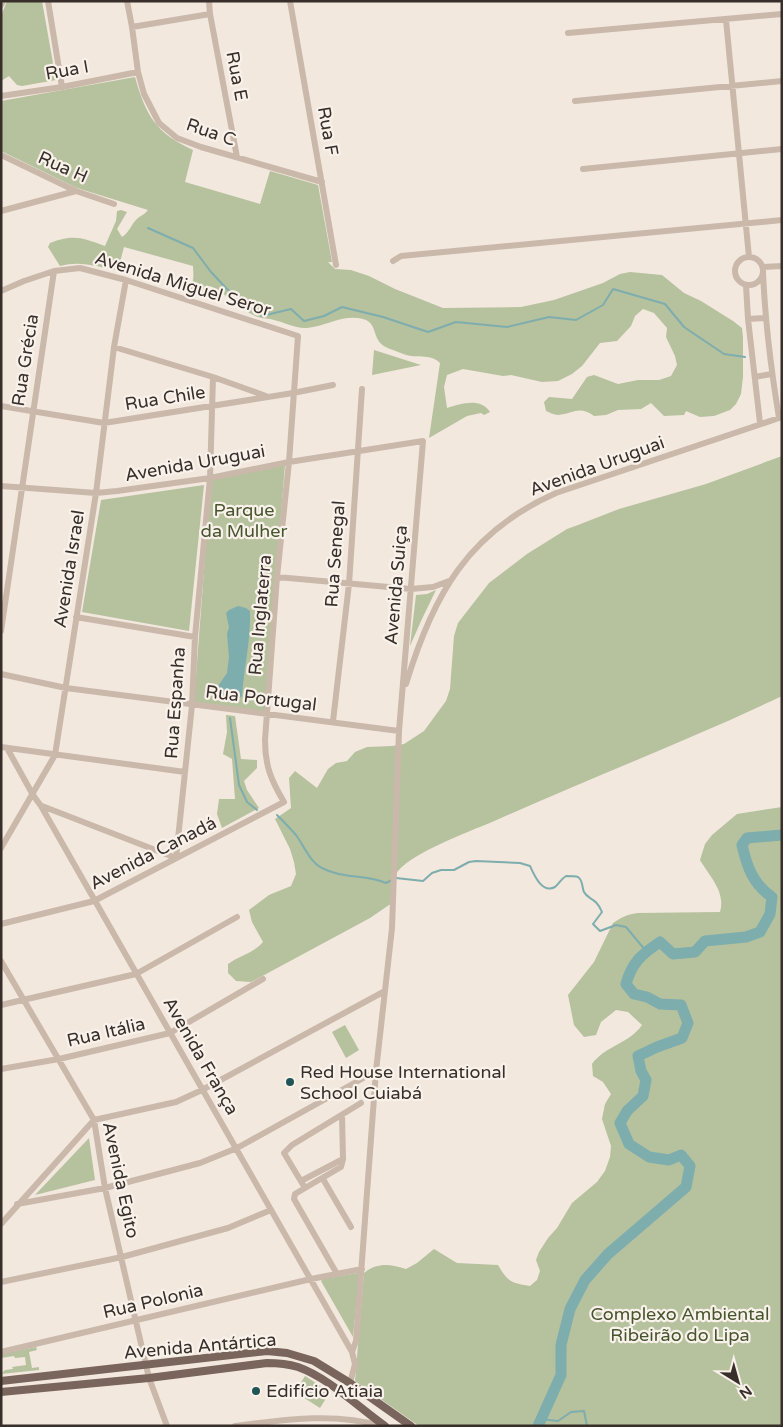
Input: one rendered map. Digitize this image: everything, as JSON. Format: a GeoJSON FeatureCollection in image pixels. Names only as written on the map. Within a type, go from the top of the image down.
{"type":"FeatureCollection","features":[{"type":"Feature","properties":{"kind":"main road","name":"Avenida Antártica"},"geometry":{"type":"LineString","coordinates":[[1,1381],[267,1351],[288,1353],[307,1359],[350,1383],[411,1426]]}},
{"type":"Feature","properties":{"kind":"main road","name":"Avenida Antártica"},"geometry":{"type":"LineString","coordinates":[[1,1392],[150,1378],[267,1363],[283,1364],[317,1375],[385,1426]]}},
{"type":"Feature","properties":{"kind":"main road"},"geometry":{"type":"LineString","coordinates":[[15,1379],[16,1391]]}},
{"type":"Feature","properties":{"kind":"main road"},"geometry":{"type":"LineString","coordinates":[[344,1396],[350,1383]]}},
{"type":"Feature","properties":{"kind":"street"},"geometry":{"type":"LineString","coordinates":[[1,5],[3,1]]}},
{"type":"Feature","properties":{"kind":"street"},"geometry":{"type":"LineString","coordinates":[[48,1],[62,87]]}},
{"type":"Feature","properties":{"kind":"street","name":"Rua C"},"geometry":{"type":"LineString","coordinates":[[127,1],[138,72],[144,94],[159,123],[177,138],[201,147],[322,182]]}},
{"type":"Feature","properties":{"kind":"street","name":"Rua E"},"geometry":{"type":"LineString","coordinates":[[209,1],[237,157]]}},
{"type":"Feature","properties":{"kind":"street","name":"Rua F"},"geometry":{"type":"LineString","coordinates":[[290,1],[336,265]]}},
{"type":"Feature","properties":{"kind":"street"},"geometry":{"type":"LineString","coordinates":[[132,27],[210,14]]}},
{"type":"Feature","properties":{"kind":"street"},"geometry":{"type":"LineString","coordinates":[[568,33],[782,14]]}},
{"type":"Feature","properties":{"kind":"street"},"geometry":{"type":"LineString","coordinates":[[726,20],[749,257]]}},
{"type":"Feature","properties":{"kind":"street","name":"Rua I"},"geometry":{"type":"LineString","coordinates":[[1,96],[62,87],[138,72]]}},
{"type":"Feature","properties":{"kind":"street"},"geometry":{"type":"LineString","coordinates":[[575,101],[782,81]]}},
{"type":"Feature","properties":{"kind":"street"},"geometry":{"type":"LineString","coordinates":[[583,169],[782,149]]}},
{"type":"Feature","properties":{"kind":"street","name":"Rua H"},"geometry":{"type":"LineString","coordinates":[[1,155],[76,191],[114,204]]}},
{"type":"Feature","properties":{"kind":"street"},"geometry":{"type":"LineString","coordinates":[[1,211],[76,191]]}},
{"type":"Feature","properties":{"kind":"street"},"geometry":{"type":"LineString","coordinates":[[393,261],[401,256],[782,220]]}},
{"type":"Feature","properties":{"kind":"street"},"geometry":{"type":"LineString","coordinates":[[763,270],[759,281],[755,284],[746,284],[738,280],[735,272],[740,260],[749,257],[758,259],[763,270],[771,374],[780,417]]}},
{"type":"Feature","properties":{"kind":"street"},"geometry":{"type":"LineString","coordinates":[[763,270],[782,266]]}},
{"type":"Feature","properties":{"kind":"street","name":"Avenida Miguel Seror"},"geometry":{"type":"LineString","coordinates":[[1,291],[54,271],[80,268],[126,280],[298,336]]}},
{"type":"Feature","properties":{"kind":"street","name":"Rua Grécia"},"geometry":{"type":"LineString","coordinates":[[1,631],[24,486],[32,412],[54,271]]}},
{"type":"Feature","properties":{"kind":"street","name":"Avenida Israel"},"geometry":{"type":"LineString","coordinates":[[1,848],[55,755],[96,493],[114,347],[126,280]]}},
{"type":"Feature","properties":{"kind":"street"},"geometry":{"type":"LineString","coordinates":[[746,284],[748,319],[760,423]]}},
{"type":"Feature","properties":{"kind":"street"},"geometry":{"type":"LineString","coordinates":[[748,319],[766,318]]}},
{"type":"Feature","properties":{"kind":"street","name":"Rua Inglaterra"},"geometry":{"type":"LineString","coordinates":[[284,802],[269,775],[265,757],[277,577],[289,462],[298,336]]}},
{"type":"Feature","properties":{"kind":"street"},"geometry":{"type":"LineString","coordinates":[[114,347],[213,376],[267,397]]}},
{"type":"Feature","properties":{"kind":"street"},"geometry":{"type":"LineString","coordinates":[[755,377],[771,374]]}},
{"type":"Feature","properties":{"kind":"street","name":"Rua Espanha"},"geometry":{"type":"LineString","coordinates":[[176,858],[192,705],[195,637],[210,478],[213,376]]}},
{"type":"Feature","properties":{"kind":"street","name":"Rua Chile"},"geometry":{"type":"LineString","coordinates":[[1,406],[104,423],[333,385]]}},
{"type":"Feature","properties":{"kind":"street","name":"Rua Senegal"},"geometry":{"type":"LineString","coordinates":[[333,721],[349,584],[362,388]]}},
{"type":"Feature","properties":{"kind":"street","name":"Avenida Uruguai"},"geometry":{"type":"LineString","coordinates":[[402,694],[419,643],[449,581],[488,536],[509,519],[538,502],[569,488],[780,417]]}},
{"type":"Feature","properties":{"kind":"street","name":"Avenida Uruguai"},"geometry":{"type":"LineString","coordinates":[[1,486],[24,486],[96,493],[210,478],[289,462],[423,441]]}},
{"type":"Feature","properties":{"kind":"street","name":"Avenida Suiça"},"geometry":{"type":"LineString","coordinates":[[352,1352],[356,1341],[376,1071],[392,928],[402,694],[423,441]]}},
{"type":"Feature","properties":{"kind":"street"},"geometry":{"type":"LineString","coordinates":[[277,577],[411,589],[432,587],[449,581]]}},
{"type":"Feature","properties":{"kind":"street"},"geometry":{"type":"LineString","coordinates":[[76,617],[195,637]]}},
{"type":"Feature","properties":{"kind":"street","name":"Rua Portugal"},"geometry":{"type":"LineString","coordinates":[[1,674],[66,688],[400,731]]}},
{"type":"Feature","properties":{"kind":"street"},"geometry":{"type":"LineString","coordinates":[[4,748],[185,772]]}},
{"type":"Feature","properties":{"kind":"street","name":"Avenida França"},"geometry":{"type":"LineString","coordinates":[[4,748],[41,806],[352,1352],[355,1364],[350,1383]]}},
{"type":"Feature","properties":{"kind":"street","name":"Avenida Canadá"},"geometry":{"type":"LineString","coordinates":[[1,924],[94,901],[284,802]]}},
{"type":"Feature","properties":{"kind":"street"},"geometry":{"type":"LineString","coordinates":[[41,806],[176,858]]}},
{"type":"Feature","properties":{"kind":"street"},"geometry":{"type":"LineString","coordinates":[[1,1005],[136,974],[237,916]]}},
{"type":"Feature","properties":{"kind":"street","name":"Avenida Egito"},"geometry":{"type":"LineString","coordinates":[[1,962],[94,1120],[106,1188],[136,1320],[150,1378],[167,1426]]}},
{"type":"Feature","properties":{"kind":"street","name":"Rua Itália"},"geometry":{"type":"LineString","coordinates":[[1,1069],[59,1059],[170,1033],[263,979]]}},
{"type":"Feature","properties":{"kind":"street"},"geometry":{"type":"LineString","coordinates":[[1,1224],[94,1120],[176,1102],[202,1090],[385,991]]}},
{"type":"Feature","properties":{"kind":"street"},"geometry":{"type":"LineString","coordinates":[[17,1204],[106,1188],[200,1163],[237,1148],[376,1071]]}},
{"type":"Feature","properties":{"kind":"street"},"geometry":{"type":"LineString","coordinates":[[305,1188],[284,1153],[286,1150],[362,1103]]}},
{"type":"Feature","properties":{"kind":"street"},"geometry":{"type":"LineString","coordinates":[[337,1274],[294,1199],[295,1194],[341,1167],[342,1115]]}},
{"type":"Feature","properties":{"kind":"street"},"geometry":{"type":"LineString","coordinates":[[301,1181],[342,1158]]}},
{"type":"Feature","properties":{"kind":"street"},"geometry":{"type":"LineString","coordinates":[[323,1179],[351,1227]]}},
{"type":"Feature","properties":{"kind":"street"},"geometry":{"type":"LineString","coordinates":[[1,1282],[122,1257],[228,1228],[271,1210]]}},
{"type":"Feature","properties":{"kind":"street","name":"Rua Polonia"},"geometry":{"type":"LineString","coordinates":[[1,1352],[311,1279],[362,1269]]}},
{"type":"Feature","properties":{"kind":"street"},"geometry":{"type":"LineString","coordinates":[[235,1426],[304,1418],[361,1421],[381,1426]]}},
{"type":"Feature","properties":{"kind":"green space"},"geometry":{"type":"Polygon","coordinates":[[[7,1],[42,1],[56,80],[22,86],[17,85],[9,76],[1,81],[1,16],[7,1]]]}},
{"type":"Feature","properties":{"kind":"green space"},"geometry":{"type":"Polygon","coordinates":[[[135,77],[148,113],[154,122],[170,137],[193,150],[185,182],[260,204],[270,171],[318,185],[332,262],[328,262],[335,269],[351,270],[369,276],[395,289],[443,308],[521,307],[554,300],[603,283],[620,274],[630,272],[662,275],[684,293],[701,301],[742,328],[743,377],[741,394],[736,404],[730,410],[714,416],[700,417],[686,411],[684,415],[664,416],[651,403],[641,409],[618,410],[606,415],[594,416],[584,411],[558,415],[546,411],[544,402],[549,397],[572,399],[587,377],[594,375],[618,384],[638,380],[659,380],[671,376],[677,365],[666,337],[667,328],[654,313],[643,309],[635,316],[631,326],[617,341],[600,343],[582,366],[558,381],[542,382],[511,375],[503,376],[463,369],[447,375],[444,387],[447,408],[476,403],[486,407],[490,412],[484,415],[481,413],[467,416],[429,438],[440,363],[437,360],[409,356],[385,347],[380,343],[372,325],[368,321],[349,318],[303,328],[272,319],[260,318],[245,311],[210,286],[199,295],[193,297],[191,290],[193,266],[124,247],[118,270],[82,264],[60,266],[48,247],[50,243],[58,240],[78,238],[105,246],[116,221],[117,211],[127,212],[117,229],[122,237],[136,220],[148,210],[77,188],[1,151],[1,101],[135,77]]]}},
{"type":"Feature","properties":{"kind":"green space"},"geometry":{"type":"Polygon","coordinates":[[[374,350],[421,365],[372,375],[374,350]]]}},
{"type":"Feature","properties":{"kind":"green space"},"geometry":{"type":"Polygon","coordinates":[[[782,456],[782,696],[710,729],[428,850],[406,864],[395,874],[392,903],[370,918],[251,982],[236,981],[228,973],[228,964],[255,949],[263,942],[252,922],[249,910],[269,895],[291,886],[296,874],[290,849],[275,819],[291,808],[289,778],[295,771],[317,788],[328,769],[336,763],[347,761],[355,752],[367,747],[404,744],[424,731],[446,701],[450,689],[454,636],[458,623],[489,583],[527,554],[567,529],[619,509],[706,484],[782,456]]]}},
{"type":"Feature","properties":{"kind":"green space","name":"Parque da Mulher"},"geometry":{"type":"Polygon","coordinates":[[[285,465],[265,712],[194,702],[211,479],[285,465]]]}},
{"type":"Feature","properties":{"kind":"green space"},"geometry":{"type":"Polygon","coordinates":[[[204,485],[189,631],[82,612],[101,500],[204,485]]]}},
{"type":"Feature","properties":{"kind":"green space"},"geometry":{"type":"Polygon","coordinates":[[[436,590],[410,646],[416,595],[427,594],[436,590]]]}},
{"type":"Feature","properties":{"kind":"green space"},"geometry":{"type":"Polygon","coordinates":[[[226,715],[235,716],[241,759],[257,760],[257,768],[244,781],[247,790],[259,808],[222,828],[217,814],[219,799],[235,799],[232,759],[223,754],[227,732],[226,715]]]}},
{"type":"Feature","properties":{"kind":"green space","name":"Complexo Ambiental Ribeirão do Lipa"},"geometry":{"type":"Polygon","coordinates":[[[782,807],[782,1426],[419,1426],[355,1381],[364,1273],[374,1267],[384,1265],[406,1269],[417,1263],[434,1249],[457,1263],[498,1265],[511,1281],[518,1284],[530,1286],[537,1280],[540,1271],[536,1260],[539,1252],[557,1228],[572,1203],[597,1182],[605,1171],[610,1157],[611,1146],[602,1119],[605,1104],[611,1094],[603,1082],[593,1076],[592,1064],[597,1058],[631,1036],[642,1025],[628,1012],[616,1010],[601,1022],[596,1035],[584,1037],[574,1025],[568,995],[594,962],[613,923],[619,919],[638,913],[720,912],[721,898],[719,891],[700,860],[705,844],[712,835],[737,814],[782,807]]]}},
{"type":"Feature","properties":{"kind":"green space"},"geometry":{"type":"Polygon","coordinates":[[[345,1025],[359,1050],[346,1058],[332,1032],[345,1025]]]}},
{"type":"Feature","properties":{"kind":"green space"},"geometry":{"type":"Polygon","coordinates":[[[89,1138],[95,1180],[35,1195],[89,1138]]]}},
{"type":"Feature","properties":{"kind":"green space"},"geometry":{"type":"Polygon","coordinates":[[[358,1273],[353,1337],[321,1281],[323,1279],[358,1273]]]}},
{"type":"Feature","properties":{"kind":"green space"},"geometry":{"type":"Polygon","coordinates":[[[36,1347],[37,1350],[29,1352],[32,1368],[39,1367],[39,1370],[1,1374],[5,1370],[13,1369],[12,1367],[26,1365],[25,1357],[1,1358],[1,1354],[36,1347]]]}},
{"type":"Feature","properties":{"kind":"green space"},"geometry":{"type":"Polygon","coordinates":[[[305,1376],[330,1392],[320,1408],[295,1392],[305,1376]]]}},
{"type":"Feature","properties":{"kind":"water"},"geometry":{"type":"Polygon","coordinates":[[[238,606],[250,611],[250,622],[242,696],[231,701],[218,695],[216,689],[227,673],[229,657],[227,634],[229,627],[226,613],[238,606]]]}},
{"type":"Feature","properties":{"kind":"waterway"},"geometry":{"type":"LineString","coordinates":[[148,228],[193,248],[227,289],[262,316],[291,309],[304,321],[324,316],[342,307],[383,317],[428,332],[456,322],[507,327],[549,317],[576,320],[603,305],[613,289],[665,304],[684,327],[724,354],[745,357]]}},
{"type":"Feature","properties":{"kind":"waterway"},"geometry":{"type":"LineString","coordinates":[[230,718],[239,785],[247,802],[257,810]]}},
{"type":"Feature","properties":{"kind":"waterway"},"geometry":{"type":"LineString","coordinates":[[277,815],[296,835],[314,862],[322,868],[338,874],[370,878],[386,883],[392,880]]}},
{"type":"Feature","properties":{"kind":"waterway"},"geometry":{"type":"LineString","coordinates":[[538,1426],[561,1375],[561,1345],[570,1309],[585,1280],[608,1254],[686,1187],[690,1166],[681,1155],[669,1160],[649,1157],[629,1144],[620,1123],[627,1111],[643,1096],[646,1080],[641,1071],[638,1056],[682,1038],[688,1023],[681,1005],[660,1004],[647,997],[634,994],[626,984],[628,976],[639,959],[660,942],[673,954],[695,952],[705,941],[746,937],[760,932],[770,914],[772,897],[755,881],[746,861],[742,845],[747,838],[782,835]]}},
{"type":"Feature","properties":{"kind":"waterway"},"geometry":{"type":"LineString","coordinates":[[396,878],[423,881],[432,873],[441,870],[454,870],[469,862],[476,861],[520,863],[530,866],[539,883],[546,888],[555,887],[566,876],[578,877],[581,880],[586,895],[595,901],[602,912],[593,924],[600,931],[616,925],[626,927],[646,951]]}},
{"type":"Feature","properties":{"kind":"waterway"},"geometry":{"type":"LineString","coordinates":[[540,1419],[558,1421],[571,1412],[584,1411],[587,1426]]}},
{"type":"Feature","properties":{"kind":"place","name":"Red House International School Cuiabá"},"geometry":{"type":"Point","coordinates":[290,1082]}},
{"type":"Feature","properties":{"kind":"place","name":"Edifício Atiaia"},"geometry":{"type":"Point","coordinates":[256,1391]}}]}
